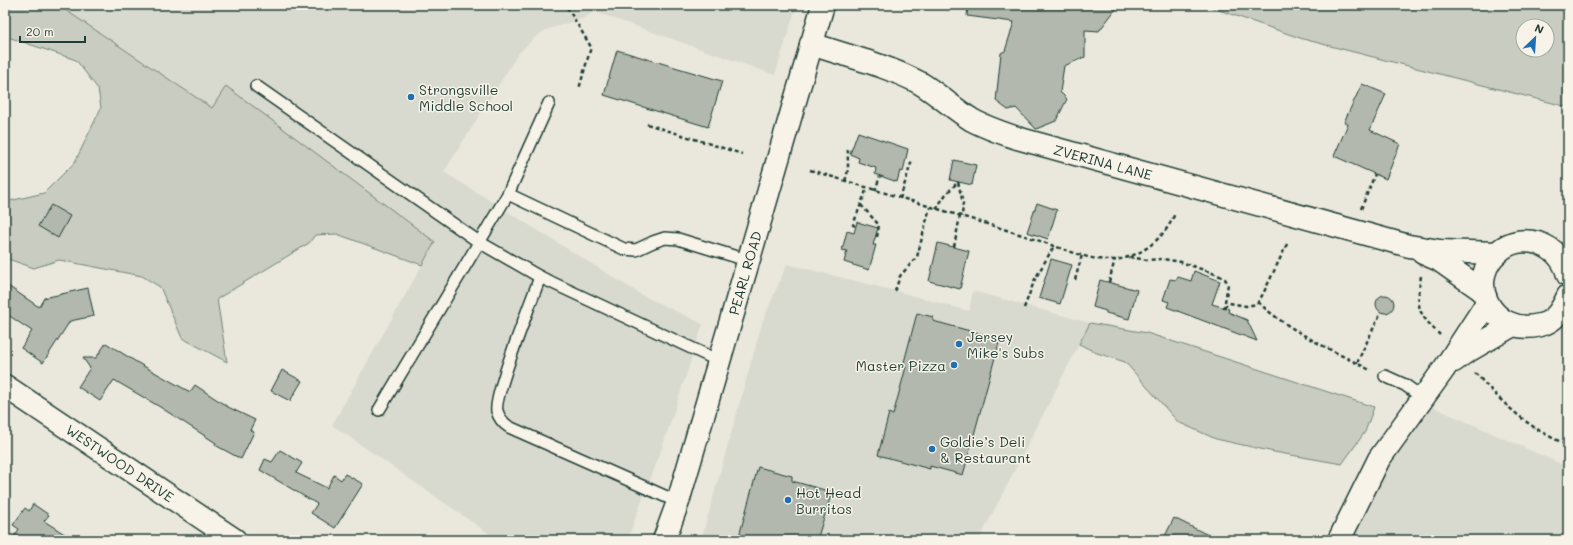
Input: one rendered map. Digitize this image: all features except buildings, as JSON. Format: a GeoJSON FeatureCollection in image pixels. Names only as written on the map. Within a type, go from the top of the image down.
{"type":"FeatureCollection","features":[{"type":"Feature","properties":{"kind":"street","name":"PEARL ROAD"},"geometry":{"type":"LineString","coordinates":[[664,540],[678,502],[823,5]]}},
{"type":"Feature","properties":{"kind":"street","name":"ZVERINA LANE"},"geometry":{"type":"LineString","coordinates":[[812,44],[879,65],[900,74],[921,84],[973,120],[986,127],[1017,138],[1410,246],[1440,251],[1497,253]]}},
{"type":"Feature","properties":{"kind":"street"},"geometry":{"type":"LineString","coordinates":[[1339,540],[1379,459],[1444,369],[1485,297],[1484,272],[1488,263],[1507,245],[1519,242],[1532,242],[1559,249],[1557,254],[1566,266],[1568,275]]}},
{"type":"Feature","properties":{"kind":"street","name":"ZVERINA LANE"},"geometry":{"type":"LineString","coordinates":[[1410,246],[1439,260],[1485,297],[1495,314],[1507,323],[1513,325]]}},
{"type":"Feature","properties":{"kind":"street"},"geometry":{"type":"LineString","coordinates":[[1444,369],[1463,354],[1513,325],[1531,328],[1543,325],[1554,318],[1562,309],[1568,296]]}},
{"type":"Feature","properties":{"kind":"street","name":"WESTWOOD DRIVE"},"geometry":{"type":"LineString","coordinates":[[5,386],[235,540]]}},
{"type":"Feature","properties":{"kind":"lane"},"geometry":{"type":"LineString","coordinates":[[256,86],[479,242],[540,277],[719,361]]}},
{"type":"Feature","properties":{"kind":"lane"},"geometry":{"type":"LineString","coordinates":[[379,410],[508,194],[549,103]]}},
{"type":"Feature","properties":{"kind":"lane"},"geometry":{"type":"LineString","coordinates":[[508,194],[624,249],[636,250],[665,238],[678,239],[740,258]]}},
{"type":"Feature","properties":{"kind":"lane"},"geometry":{"type":"LineString","coordinates":[[540,277],[500,389],[496,410],[501,421],[509,427],[678,502]]}},
{"type":"Feature","properties":{"kind":"lane"},"geometry":{"type":"LineString","coordinates":[[1384,376],[1405,385],[1423,398]]}},
{"type":"Feature","properties":{"kind":"path"},"geometry":{"type":"LineString","coordinates":[[567,7],[591,47],[579,89]]}},
{"type":"Feature","properties":{"kind":"path"},"geometry":{"type":"LineString","coordinates":[[647,124],[742,154]]}},
{"type":"Feature","properties":{"kind":"path"},"geometry":{"type":"LineString","coordinates":[[845,181],[850,167],[848,149],[851,150]]}},
{"type":"Feature","properties":{"kind":"path"},"geometry":{"type":"LineString","coordinates":[[900,199],[912,160]]}},
{"type":"Feature","properties":{"kind":"path"},"geometry":{"type":"LineString","coordinates":[[810,170],[1093,258],[1115,259],[1143,250],[1157,240],[1171,223],[1175,213]]}},
{"type":"Feature","properties":{"kind":"path"},"geometry":{"type":"LineString","coordinates":[[1361,209],[1375,174]]}},
{"type":"Feature","properties":{"kind":"path"},"geometry":{"type":"LineString","coordinates":[[875,191],[880,176]]}},
{"type":"Feature","properties":{"kind":"path"},"geometry":{"type":"LineString","coordinates":[[936,209],[946,194],[958,182],[963,203],[954,248]]}},
{"type":"Feature","properties":{"kind":"path"},"geometry":{"type":"LineString","coordinates":[[855,226],[853,226],[867,188]]}},
{"type":"Feature","properties":{"kind":"path"},"geometry":{"type":"LineString","coordinates":[[861,205],[879,225],[877,237],[875,236]]}},
{"type":"Feature","properties":{"kind":"path"},"geometry":{"type":"LineString","coordinates":[[895,291],[900,276],[917,257],[930,207]]}},
{"type":"Feature","properties":{"kind":"path"},"geometry":{"type":"LineString","coordinates":[[1127,256],[1140,257],[1147,260],[1172,260],[1225,279],[1228,284],[1224,308],[1229,303],[1246,306],[1258,302],[1288,242]]}},
{"type":"Feature","properties":{"kind":"path"},"geometry":{"type":"LineString","coordinates":[[1024,308],[1035,279],[1054,246]]}},
{"type":"Feature","properties":{"kind":"path"},"geometry":{"type":"LineString","coordinates":[[1075,280],[1082,255]]}},
{"type":"Feature","properties":{"kind":"path"},"geometry":{"type":"LineString","coordinates":[[1109,282],[1115,259]]}},
{"type":"Feature","properties":{"kind":"path"},"geometry":{"type":"LineString","coordinates":[[1422,274],[1417,300],[1419,310],[1426,321],[1445,340]]}},
{"type":"Feature","properties":{"kind":"path"},"geometry":{"type":"LineString","coordinates":[[1258,302],[1298,331],[1384,376]]}},
{"type":"Feature","properties":{"kind":"path"},"geometry":{"type":"LineString","coordinates":[[1357,363],[1381,312]]}},
{"type":"Feature","properties":{"kind":"path"},"geometry":{"type":"LineString","coordinates":[[1471,368],[1499,400],[1522,419],[1537,430],[1568,445]]}},
{"type":"Feature","properties":{"kind":"shaded area"},"geometry":{"type":"Polygon","coordinates":[[[5,5],[58,5],[212,108],[226,86],[435,242],[422,265],[337,234],[315,235],[309,243],[217,299],[227,362],[182,338],[160,287],[142,276],[59,260],[34,268],[5,258],[5,202],[44,193],[75,162],[101,108],[98,89],[76,60],[8,37],[5,33],[5,5]]]}},
{"type":"Feature","properties":{"kind":"shaded area"},"geometry":{"type":"Polygon","coordinates":[[[59,5],[797,5],[775,75],[595,12],[581,19],[546,30],[534,38],[518,54],[444,172],[642,295],[703,324],[660,454],[627,540],[498,540],[332,425],[435,242],[225,87],[212,108],[59,5]]]}},
{"type":"Feature","properties":{"kind":"shaded area"},"geometry":{"type":"Polygon","coordinates":[[[1204,5],[1568,5],[1568,107],[1303,39],[1204,5]]]}},
{"type":"Feature","properties":{"kind":"shaded area"},"geometry":{"type":"Polygon","coordinates":[[[787,264],[969,311],[973,291],[1090,323],[979,540],[701,540],[763,320],[787,264]]]}},
{"type":"Feature","properties":{"kind":"shaded area"},"geometry":{"type":"Polygon","coordinates":[[[1090,323],[1147,333],[1374,407],[1365,432],[1342,464],[1274,452],[1216,439],[1178,422],[1125,362],[1097,353],[1079,344],[1090,323]]]}},
{"type":"Feature","properties":{"kind":"shaded area"},"geometry":{"type":"Polygon","coordinates":[[[1431,406],[1568,467],[1568,540],[1351,540],[1394,456],[1431,406]]]}},
{"type":"Feature","properties":{"kind":"place","name":"Strongsville Middle School"},"geometry":{"type":"Point","coordinates":[411,97]}},
{"type":"Feature","properties":{"kind":"place","name":"Jersey Mike's Subs"},"geometry":{"type":"Point","coordinates":[959,344]}},
{"type":"Feature","properties":{"kind":"place","name":"Master Pizza"},"geometry":{"type":"Point","coordinates":[954,365]}},
{"type":"Feature","properties":{"kind":"place","name":"Goldie’s Deli & Restaurant"},"geometry":{"type":"Point","coordinates":[932,449]}},
{"type":"Feature","properties":{"kind":"place","name":"Hot Head Burritos"},"geometry":{"type":"Point","coordinates":[788,500]}}]}
